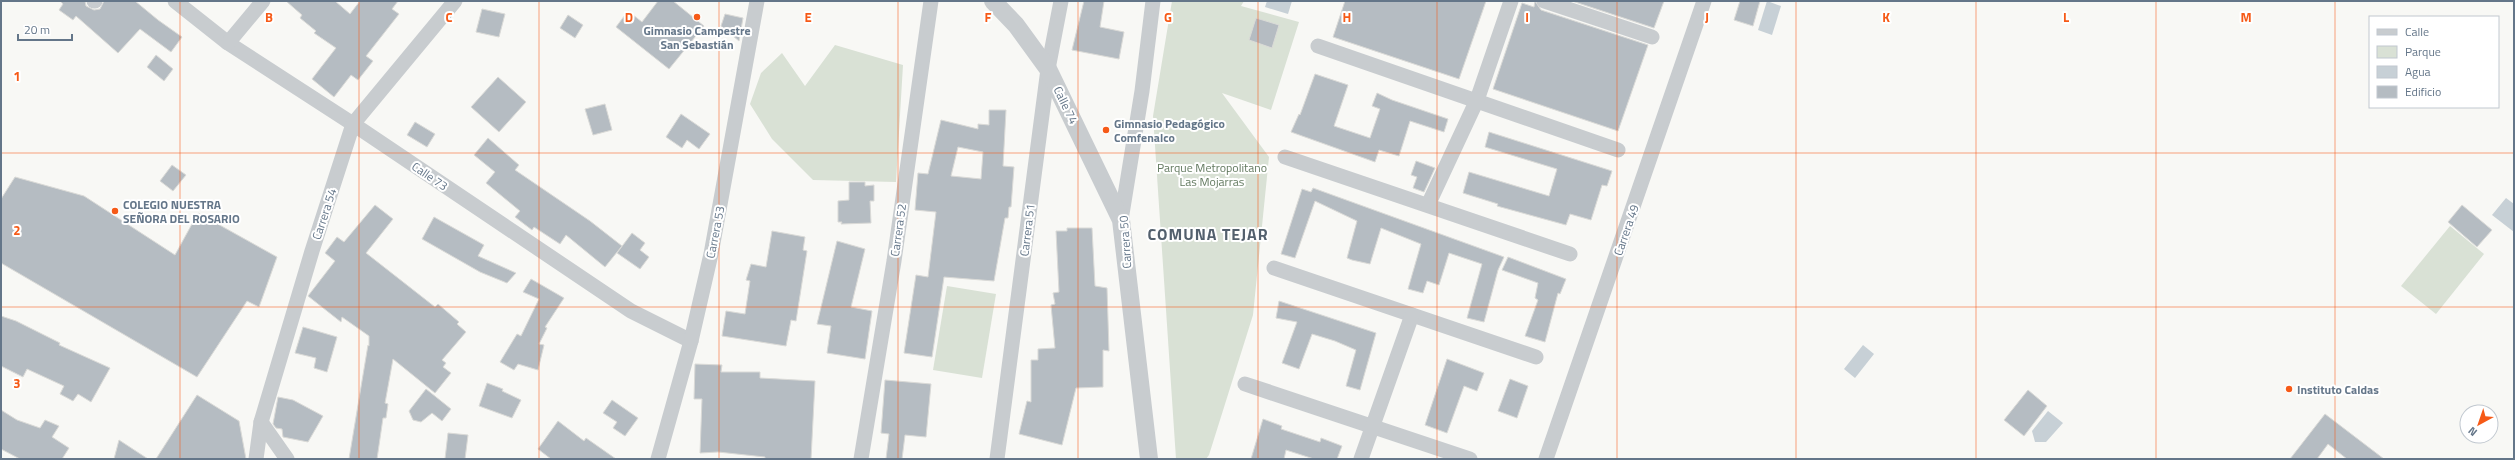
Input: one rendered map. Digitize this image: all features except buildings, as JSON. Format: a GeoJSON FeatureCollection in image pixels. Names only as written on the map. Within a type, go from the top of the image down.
{"type":"FeatureCollection","features":[{"type":"Feature","properties":{"kind":"street","name":"Calle 73"},"geometry":{"type":"LineString","coordinates":[[175,1],[228,43],[353,124],[631,311],[691,341]]}},
{"type":"Feature","properties":{"kind":"street"},"geometry":{"type":"LineString","coordinates":[[228,43],[263,1]]}},
{"type":"Feature","properties":{"kind":"street","name":"Carrera 54"},"geometry":{"type":"LineString","coordinates":[[256,459],[261,422],[312,252],[353,124],[455,1]]}},
{"type":"Feature","properties":{"kind":"street","name":"Carrera 53"},"geometry":{"type":"LineString","coordinates":[[658,459],[691,341],[711,254],[758,1]]}},
{"type":"Feature","properties":{"kind":"street","name":"Carrera 52"},"geometry":{"type":"LineString","coordinates":[[861,459],[894,261],[930,1]]}},
{"type":"Feature","properties":{"kind":"street","name":"Calle 74"},"geometry":{"type":"LineString","coordinates":[[993,1],[1016,26],[1048,69],[1121,220]]}},
{"type":"Feature","properties":{"kind":"street","name":"Carrera 51"},"geometry":{"type":"LineString","coordinates":[[997,459],[1048,69],[1061,1]]}},
{"type":"Feature","properties":{"kind":"street","name":"Carrera 50"},"geometry":{"type":"LineString","coordinates":[[1149,459],[1121,220],[1142,91],[1154,1]]}},
{"type":"Feature","properties":{"kind":"street"},"geometry":{"type":"LineString","coordinates":[[1428,205],[1477,100],[1511,1]]}},
{"type":"Feature","properties":{"kind":"street"},"geometry":{"type":"LineString","coordinates":[[1544,1],[1652,37]]}},
{"type":"Feature","properties":{"kind":"street","name":"Carrera 49"},"geometry":{"type":"LineString","coordinates":[[1546,459],[1704,1]]}},
{"type":"Feature","properties":{"kind":"street"},"geometry":{"type":"LineString","coordinates":[[1318,46],[1618,150]]}},
{"type":"Feature","properties":{"kind":"street"},"geometry":{"type":"LineString","coordinates":[[1285,157],[1570,254]]}},
{"type":"Feature","properties":{"kind":"street"},"geometry":{"type":"LineString","coordinates":[[1274,268],[1536,357]]}},
{"type":"Feature","properties":{"kind":"street"},"geometry":{"type":"LineString","coordinates":[[1361,459],[1412,315]]}},
{"type":"Feature","properties":{"kind":"street"},"geometry":{"type":"LineString","coordinates":[[1245,384],[1470,459]]}},
{"type":"Feature","properties":{"kind":"street"},"geometry":{"type":"LineString","coordinates":[[261,422],[287,459]]}},
{"type":"Feature","properties":{"kind":"green space","name":"Parque Metropolitano Las Mojarras"},"geometry":{"type":"Polygon","coordinates":[[[1172,1],[1244,1],[1241,6],[1299,22],[1271,110],[1222,93],[1269,157],[1253,315],[1209,455],[1206,459],[1176,459],[1153,116],[1172,1]]]}},
{"type":"Feature","properties":{"kind":"green space"},"geometry":{"type":"Polygon","coordinates":[[[835,45],[903,65],[896,182],[813,180],[772,139],[750,104],[761,73],[782,53],[805,86],[835,45]]]}},
{"type":"Feature","properties":{"kind":"green space"},"geometry":{"type":"Polygon","coordinates":[[[2450,226],[2484,254],[2436,314],[2401,286],[2450,226]]]}},
{"type":"Feature","properties":{"kind":"green space"},"geometry":{"type":"Polygon","coordinates":[[[947,286],[996,294],[982,378],[933,370],[947,286]]]}},
{"type":"Feature","properties":{"kind":"water"},"geometry":{"type":"Polygon","coordinates":[[[1267,1],[1292,1],[1288,14],[1265,7],[1267,1]]]}},
{"type":"Feature","properties":{"kind":"water"},"geometry":{"type":"Polygon","coordinates":[[[1767,1],[1781,6],[1772,35],[1758,30],[1767,1]]]}},
{"type":"Feature","properties":{"kind":"water"},"geometry":{"type":"Polygon","coordinates":[[[2506,198],[2514,204],[2514,232],[2492,215],[2506,198]]]}},
{"type":"Feature","properties":{"kind":"water"},"geometry":{"type":"Polygon","coordinates":[[[1863,345],[1874,354],[1855,378],[1844,369],[1863,345]]]}},
{"type":"Feature","properties":{"kind":"water"},"geometry":{"type":"Polygon","coordinates":[[[2048,411],[2063,423],[2046,442],[2035,442],[2032,431],[2048,411]]]}},
{"type":"Feature","properties":{"kind":"place","name":"Gimnasio Campestre San Sebastián"},"geometry":{"type":"Point","coordinates":[697,17]}},
{"type":"Feature","properties":{"kind":"place","name":"Gimnasio Pedagógico Comfenalco"},"geometry":{"type":"Point","coordinates":[1106,130]}},
{"type":"Feature","properties":{"kind":"place","name":"COLEGIO NUESTRA SEÑORA DEL ROSARIO"},"geometry":{"type":"Point","coordinates":[115,211]}},
{"type":"Feature","properties":{"kind":"place","name":"Instituto Caldas"},"geometry":{"type":"Point","coordinates":[2289,389]}},
{"type":"Feature","properties":{"kind":"district","name":"COMUNA TEJAR"},"geometry":{"type":"Point","coordinates":[1208,234]}}]}
